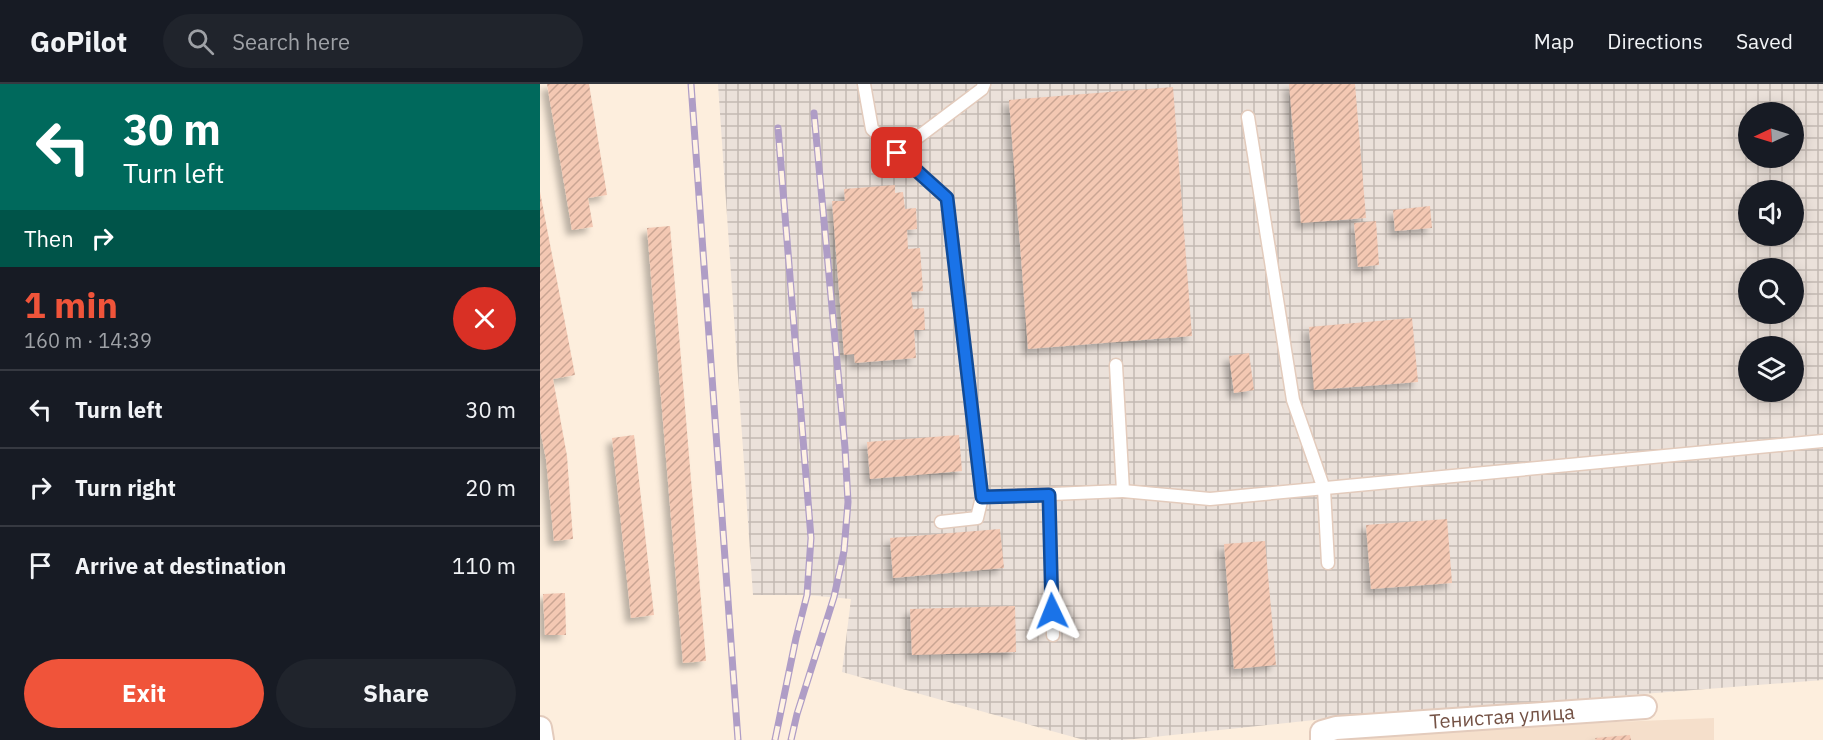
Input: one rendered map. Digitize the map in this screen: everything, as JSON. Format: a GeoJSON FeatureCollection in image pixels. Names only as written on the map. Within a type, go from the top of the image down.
{"type":"FeatureCollection","features":[{"type":"Feature","properties":{"kind":"street","name":"Тенистая улица"},"geometry":{"type":"LineString","coordinates":[[1322,736],[1336,728],[1645,707]]}},
{"type":"Feature","properties":{"kind":"street"},"geometry":{"type":"LineString","coordinates":[[540,728],[542,740]]}},
{"type":"Feature","properties":{"kind":"lane"},"geometry":{"type":"LineString","coordinates":[[864,84],[872,129],[947,198],[982,497],[976,518],[941,522]]}},
{"type":"Feature","properties":{"kind":"lane"},"geometry":{"type":"LineString","coordinates":[[897,153],[982,89],[984,84]]}},
{"type":"Feature","properties":{"kind":"lane"},"geometry":{"type":"LineString","coordinates":[[1248,117],[1293,400],[1324,489],[1328,563]]}},
{"type":"Feature","properties":{"kind":"lane"},"geometry":{"type":"LineString","coordinates":[[1116,366],[1123,491]]}},
{"type":"Feature","properties":{"kind":"lane"},"geometry":{"type":"LineString","coordinates":[[982,497],[1123,491],[1210,499],[1823,441]]}},
{"type":"Feature","properties":{"kind":"lane"},"geometry":{"type":"LineString","coordinates":[[1049,495],[1053,635]]}},
{"type":"Feature","properties":{"kind":"shaded area"},"geometry":{"type":"Polygon","coordinates":[[[718,84],[1823,84],[1823,680],[1333,718],[1125,740],[1084,740],[842,672],[851,599],[807,595],[753,595],[718,84]]]}},
{"type":"Feature","properties":{"kind":"shaded area"},"geometry":{"type":"Polygon","coordinates":[[[1714,718],[1714,740],[1331,740],[1345,733],[1714,718]]]}},
{"type":"Feature","properties":{"kind":"building"},"geometry":{"type":"Polygon","coordinates":[[[547,84],[589,84],[607,195],[588,198],[593,227],[572,230],[547,84]]]}},
{"type":"Feature","properties":{"kind":"building"},"geometry":{"type":"Polygon","coordinates":[[[1289,84],[1355,84],[1366,218],[1301,223],[1289,84]]]}},
{"type":"Feature","properties":{"kind":"building"},"geometry":{"type":"Polygon","coordinates":[[[1173,87],[1192,336],[1028,349],[1009,100],[1173,87]]]}},
{"type":"Feature","properties":{"kind":"building"},"geometry":{"type":"Polygon","coordinates":[[[895,185],[895,193],[903,192],[905,209],[916,208],[917,229],[907,230],[908,249],[920,248],[923,291],[911,292],[913,309],[924,308],[925,330],[914,330],[916,358],[855,363],[854,354],[844,355],[832,201],[845,201],[844,189],[895,185]]]}},
{"type":"Feature","properties":{"kind":"building"},"geometry":{"type":"Polygon","coordinates":[[[540,192],[575,375],[553,379],[567,456],[573,539],[554,541],[546,459],[540,429],[540,192]]]}},
{"type":"Feature","properties":{"kind":"building"},"geometry":{"type":"Polygon","coordinates":[[[1430,206],[1432,228],[1395,231],[1393,210],[1430,206]]]}},
{"type":"Feature","properties":{"kind":"building"},"geometry":{"type":"Polygon","coordinates":[[[1376,221],[1379,265],[1358,267],[1354,223],[1376,221]]]}},
{"type":"Feature","properties":{"kind":"building"},"geometry":{"type":"Polygon","coordinates":[[[670,226],[706,661],[683,663],[647,228],[670,226]]]}},
{"type":"Feature","properties":{"kind":"building"},"geometry":{"type":"Polygon","coordinates":[[[1412,318],[1418,382],[1314,390],[1309,327],[1412,318]]]}},
{"type":"Feature","properties":{"kind":"building"},"geometry":{"type":"Polygon","coordinates":[[[1249,353],[1254,390],[1234,393],[1229,356],[1249,353]]]}},
{"type":"Feature","properties":{"kind":"building"},"geometry":{"type":"Polygon","coordinates":[[[634,435],[654,615],[631,618],[612,438],[634,435]]]}},
{"type":"Feature","properties":{"kind":"building"},"geometry":{"type":"Polygon","coordinates":[[[959,435],[962,471],[870,479],[867,442],[959,435]]]}},
{"type":"Feature","properties":{"kind":"building"},"geometry":{"type":"Polygon","coordinates":[[[1447,519],[1452,583],[1371,589],[1366,525],[1447,519]]]}},
{"type":"Feature","properties":{"kind":"building"},"geometry":{"type":"Polygon","coordinates":[[[1000,529],[1004,568],[893,578],[890,538],[1000,529]]]}},
{"type":"Feature","properties":{"kind":"building"},"geometry":{"type":"Polygon","coordinates":[[[1265,541],[1276,665],[1234,669],[1224,544],[1265,541]]]}},
{"type":"Feature","properties":{"kind":"building"},"geometry":{"type":"Polygon","coordinates":[[[565,593],[566,635],[545,635],[543,594],[565,593]]]}},
{"type":"Feature","properties":{"kind":"building"},"geometry":{"type":"Polygon","coordinates":[[[1015,606],[1016,652],[912,655],[910,609],[1015,606]]]}},
{"type":"Feature","properties":{"kind":"building"},"geometry":{"type":"Polygon","coordinates":[[[1630,735],[1631,740],[1596,740],[1595,738],[1630,735]]]}},
{"type":"Feature","properties":{"kind":"railway"},"geometry":{"type":"LineString","coordinates":[[691,84],[738,740]]}},
{"type":"Feature","properties":{"kind":"railway"},"geometry":{"type":"LineString","coordinates":[[791,740],[834,597],[844,551],[848,502],[814,113]]}},
{"type":"Feature","properties":{"kind":"railway"},"geometry":{"type":"LineString","coordinates":[[775,740],[807,595],[811,538],[778,128]]}},
{"type":"Feature","properties":{"kind":"route"},"geometry":{"type":"LineString","coordinates":[[897,153],[947,198],[982,497],[1049,495],[1052,611]]}}]}
